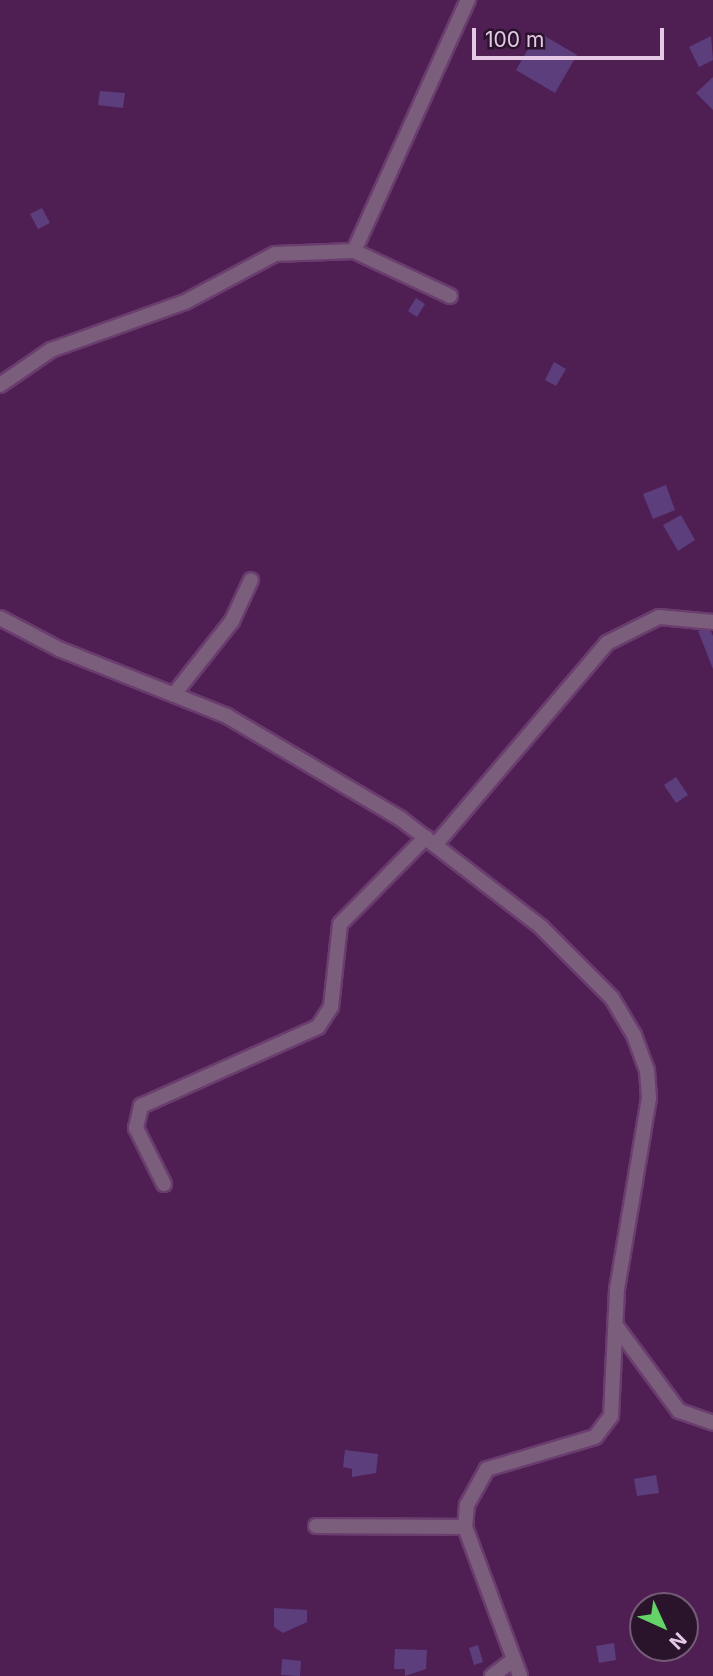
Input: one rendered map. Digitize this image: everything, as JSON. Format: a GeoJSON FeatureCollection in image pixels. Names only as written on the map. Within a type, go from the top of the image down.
{"type":"FeatureCollection","features":[{"type":"Feature","properties":{"kind":"street"},"geometry":{"type":"LineString","coordinates":[[354,251],[468,0]]}},
{"type":"Feature","properties":{"kind":"street"},"geometry":{"type":"LineString","coordinates":[[0,385],[51,350],[186,302],[275,254],[354,251],[450,296]]}},
{"type":"Feature","properties":{"kind":"street"},"geometry":{"type":"LineString","coordinates":[[175,693],[232,621],[251,580]]}},
{"type":"Feature","properties":{"kind":"street"},"geometry":{"type":"LineString","coordinates":[[164,1184],[136,1128],[141,1106],[317,1027],[331,1007],[333,941],[340,924],[431,841],[607,643],[659,617],[713,622]]}},
{"type":"Feature","properties":{"kind":"street"},"geometry":{"type":"LineString","coordinates":[[0,618],[59,649],[175,693],[227,716],[431,841],[584,968],[612,998],[647,1070],[616,1326],[615,1398],[603,1428],[577,1445],[487,1469],[467,1505],[465,1527],[520,1676]]}},
{"type":"Feature","properties":{"kind":"street"},"geometry":{"type":"LineString","coordinates":[[616,1326],[679,1411],[713,1423]]}},
{"type":"Feature","properties":{"kind":"street"},"geometry":{"type":"LineString","coordinates":[[316,1526],[465,1527]]}},
{"type":"Feature","properties":{"kind":"street"},"geometry":{"type":"LineString","coordinates":[[492,1676],[513,1660]]}},
{"type":"Feature","properties":{"kind":"building"},"geometry":{"type":"Polygon","coordinates":[[[538,32],[577,55],[555,93],[516,70],[538,32]]]}},
{"type":"Feature","properties":{"kind":"building"},"geometry":{"type":"Polygon","coordinates":[[[711,36],[713,60],[699,67],[689,47],[711,36]]]}},
{"type":"Feature","properties":{"kind":"building"},"geometry":{"type":"Polygon","coordinates":[[[713,77],[713,110],[696,93],[713,77]]]}},
{"type":"Feature","properties":{"kind":"building"},"geometry":{"type":"Polygon","coordinates":[[[100,91],[125,93],[123,108],[98,105],[100,91]]]}},
{"type":"Feature","properties":{"kind":"building"},"geometry":{"type":"Polygon","coordinates":[[[42,208],[50,223],[38,229],[30,214],[42,208]]]}},
{"type":"Feature","properties":{"kind":"building"},"geometry":{"type":"Polygon","coordinates":[[[416,298],[425,304],[417,317],[408,311],[416,298]]]}},
{"type":"Feature","properties":{"kind":"building"},"geometry":{"type":"Polygon","coordinates":[[[554,362],[566,369],[556,386],[545,380],[554,362]]]}},
{"type":"Feature","properties":{"kind":"building"},"geometry":{"type":"Polygon","coordinates":[[[666,485],[675,510],[653,519],[643,494],[666,485]]]}},
{"type":"Feature","properties":{"kind":"building"},"geometry":{"type":"Polygon","coordinates":[[[681,515],[695,540],[678,551],[663,525],[681,515]]]}},
{"type":"Feature","properties":{"kind":"building"},"geometry":{"type":"Polygon","coordinates":[[[709,627],[713,636],[713,669],[698,631],[709,627]]]}},
{"type":"Feature","properties":{"kind":"building"},"geometry":{"type":"Polygon","coordinates":[[[676,777],[688,795],[676,803],[664,785],[676,777]]]}},
{"type":"Feature","properties":{"kind":"building"},"geometry":{"type":"Polygon","coordinates":[[[345,1450],[378,1454],[376,1473],[352,1477],[352,1469],[343,1467],[345,1450]]]}},
{"type":"Feature","properties":{"kind":"building"},"geometry":{"type":"Polygon","coordinates":[[[656,1475],[659,1493],[637,1496],[634,1479],[656,1475]]]}},
{"type":"Feature","properties":{"kind":"building"},"geometry":{"type":"Polygon","coordinates":[[[274,1608],[307,1610],[307,1622],[283,1633],[274,1627],[274,1608]]]}},
{"type":"Feature","properties":{"kind":"building"},"geometry":{"type":"Polygon","coordinates":[[[614,1643],[616,1660],[599,1663],[596,1646],[614,1643]]]}},
{"type":"Feature","properties":{"kind":"building"},"geometry":{"type":"Polygon","coordinates":[[[478,1645],[483,1662],[474,1665],[469,1648],[478,1645]]]}},
{"type":"Feature","properties":{"kind":"building"},"geometry":{"type":"Polygon","coordinates":[[[395,1649],[427,1650],[426,1669],[405,1676],[405,1669],[394,1669],[395,1649]]]}},
{"type":"Feature","properties":{"kind":"building"},"geometry":{"type":"Polygon","coordinates":[[[282,1659],[301,1661],[300,1676],[281,1675],[282,1659]]]}}]}
